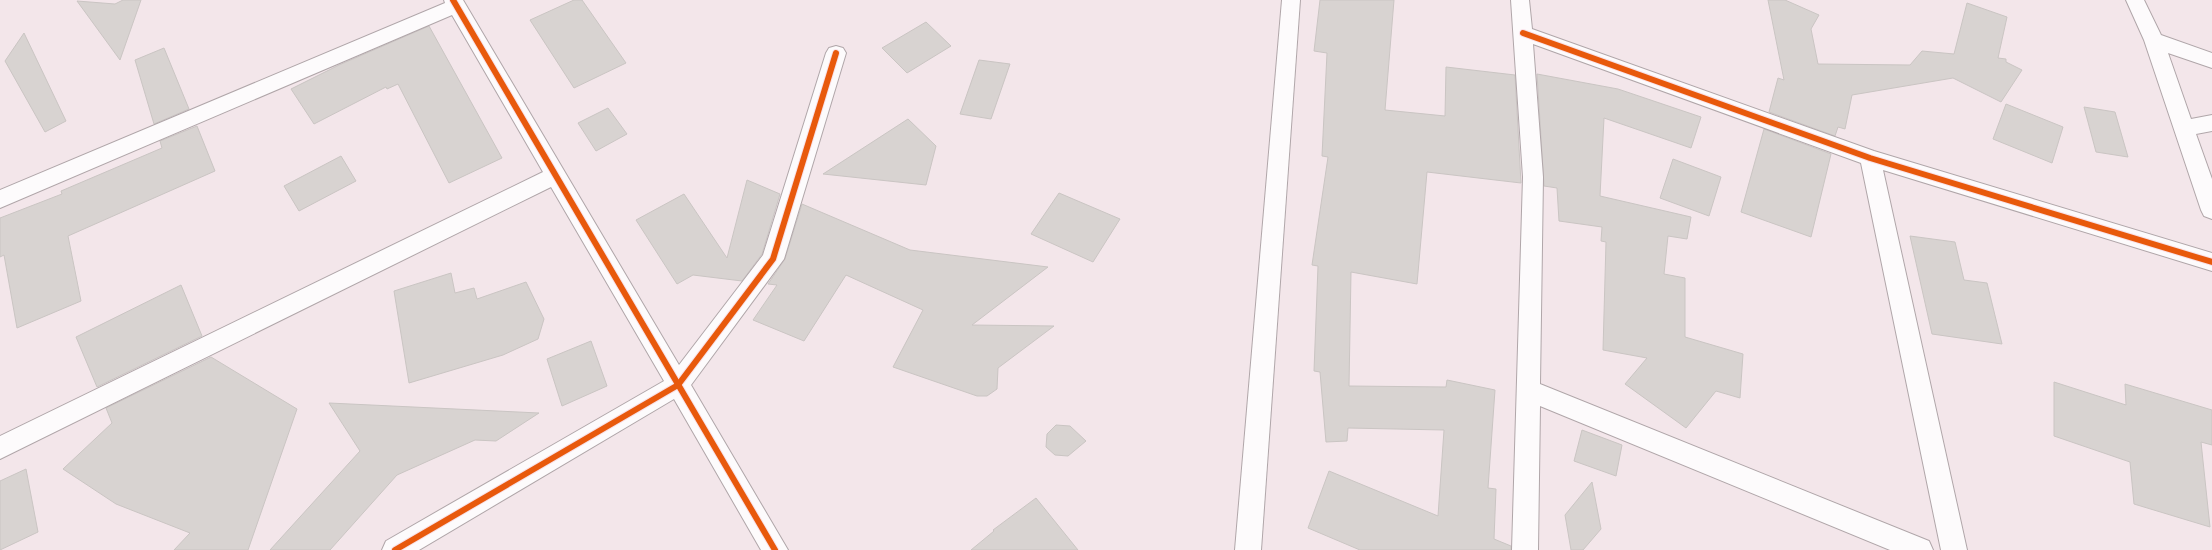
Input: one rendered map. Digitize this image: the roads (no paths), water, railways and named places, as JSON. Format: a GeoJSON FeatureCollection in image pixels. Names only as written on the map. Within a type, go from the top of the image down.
{"type":"FeatureCollection","features":[{"type":"Feature","properties":{"kind":"street"},"geometry":{"type":"LineString","coordinates":[[1248,550],[1291,0]]}},
{"type":"Feature","properties":{"kind":"street"},"geometry":{"type":"LineString","coordinates":[[1520,0],[1533,177],[1525,550]]}},
{"type":"Feature","properties":{"kind":"street"},"geometry":{"type":"LineString","coordinates":[[2135,0],[2154,40],[2212,210]]}},
{"type":"Feature","properties":{"kind":"street"},"geometry":{"type":"LineString","coordinates":[[0,199],[455,3],[775,550]]}},
{"type":"Feature","properties":{"kind":"street"},"geometry":{"type":"LineString","coordinates":[[1523,33],[1870,158],[2212,262]]}},
{"type":"Feature","properties":{"kind":"street"},"geometry":{"type":"LineString","coordinates":[[2154,40],[2212,61]]}},
{"type":"Feature","properties":{"kind":"street"},"geometry":{"type":"LineString","coordinates":[[395,550],[678,385],[772,259],[836,53]]}},
{"type":"Feature","properties":{"kind":"street"},"geometry":{"type":"LineString","coordinates":[[2184,128],[2212,123]]}},
{"type":"Feature","properties":{"kind":"street"},"geometry":{"type":"LineString","coordinates":[[1870,158],[1954,550]]}},
{"type":"Feature","properties":{"kind":"street"},"geometry":{"type":"LineString","coordinates":[[0,448],[556,174]]}},
{"type":"Feature","properties":{"kind":"street"},"geometry":{"type":"LineString","coordinates":[[1528,390],[1920,550]]}}]}
